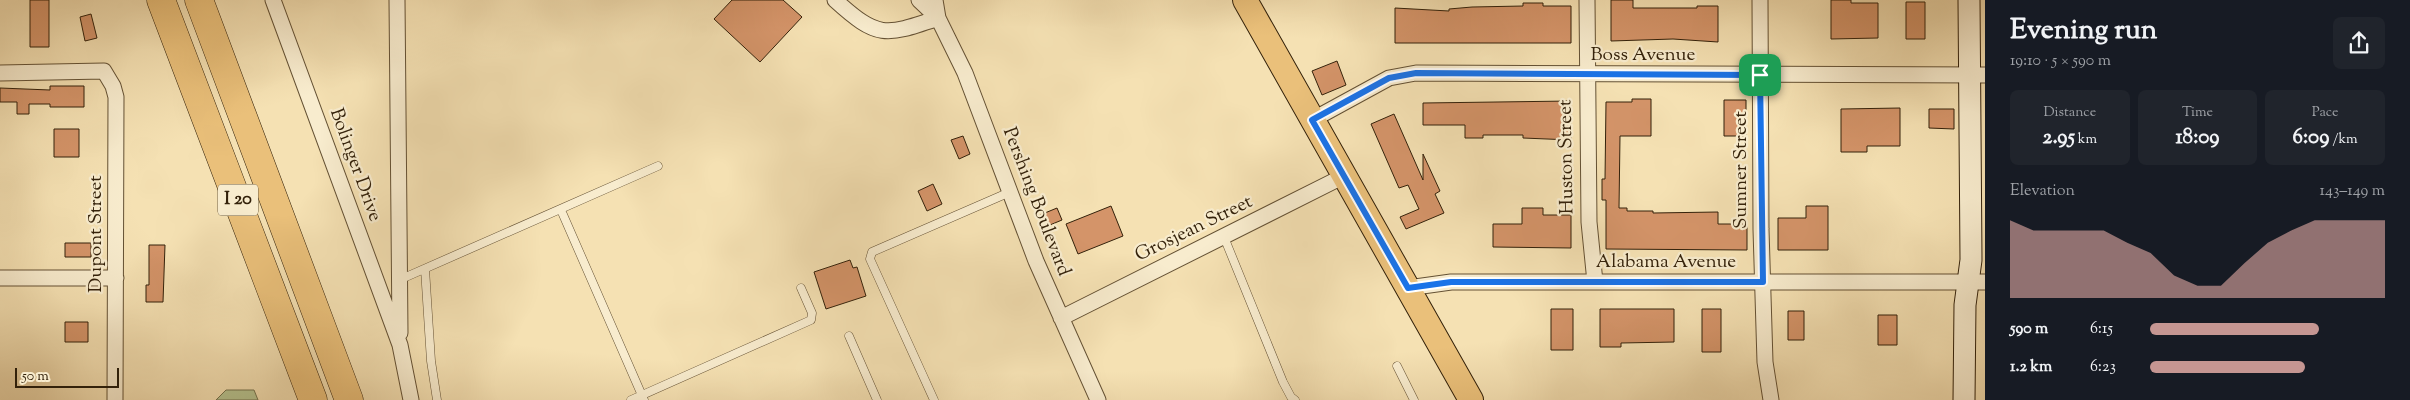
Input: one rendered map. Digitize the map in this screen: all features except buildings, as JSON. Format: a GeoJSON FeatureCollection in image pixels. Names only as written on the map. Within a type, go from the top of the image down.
{"type":"FeatureCollection","features":[{"type":"Feature","properties":{"kind":"highway","name":"I 20"},"geometry":{"type":"LineString","coordinates":[[161,0],[313,400]]}},
{"type":"Feature","properties":{"kind":"highway","name":"I 20"},"geometry":{"type":"LineString","coordinates":[[199,0],[349,400]]}},
{"type":"Feature","properties":{"kind":"main road"},"geometry":{"type":"LineString","coordinates":[[1245,0],[1471,400]]}},
{"type":"Feature","properties":{"kind":"street","name":"Bolinger Drive"},"geometry":{"type":"LineString","coordinates":[[273,0],[400,345]]}},
{"type":"Feature","properties":{"kind":"street","name":"Bolinger Drive"},"geometry":{"type":"LineString","coordinates":[[397,0],[400,345],[410,400]]}},
{"type":"Feature","properties":{"kind":"street"},"geometry":{"type":"LineString","coordinates":[[835,0],[860,22],[873,28],[887,31],[902,30],[938,18]]}},
{"type":"Feature","properties":{"kind":"street","name":"Pershing Boulevard"},"geometry":{"type":"LineString","coordinates":[[919,0],[938,18]]}},
{"type":"Feature","properties":{"kind":"street","name":"Pershing Boulevard"},"geometry":{"type":"LineString","coordinates":[[935,0],[938,18],[965,74],[1036,262],[1098,400]]}},
{"type":"Feature","properties":{"kind":"street","name":"Huston Street"},"geometry":{"type":"LineString","coordinates":[[1586,0],[1589,222],[1594,282]]}},
{"type":"Feature","properties":{"kind":"street","name":"Sumner Street"},"geometry":{"type":"LineString","coordinates":[[1760,0],[1765,362],[1771,400]]}},
{"type":"Feature","properties":{"kind":"street"},"geometry":{"type":"LineString","coordinates":[[1964,400],[1965,305],[1976,282],[1971,260],[1977,75],[1970,0]]}},
{"type":"Feature","properties":{"kind":"street","name":"Dupont Street"},"geometry":{"type":"LineString","coordinates":[[0,73],[104,71],[113,86],[116,97],[115,400]]}},
{"type":"Feature","properties":{"kind":"street","name":"Boss Avenue"},"geometry":{"type":"LineString","coordinates":[[1312,120],[1389,78],[1416,73],[1977,75]]}},
{"type":"Feature","properties":{"kind":"street","name":"Grosjean Street"},"geometry":{"type":"LineString","coordinates":[[1061,318],[1344,176]]}},
{"type":"Feature","properties":{"kind":"street"},"geometry":{"type":"LineString","coordinates":[[0,278],[116,278]]}},
{"type":"Feature","properties":{"kind":"street","name":"Alabama Avenue"},"geometry":{"type":"LineString","coordinates":[[1408,288],[1451,282],[1976,282]]}},
{"type":"Feature","properties":{"kind":"lane"},"geometry":{"type":"LineString","coordinates":[[399,280],[658,166]]}},
{"type":"Feature","properties":{"kind":"lane"},"geometry":{"type":"LineString","coordinates":[[934,400],[870,259],[872,252],[1010,192]]}},
{"type":"Feature","properties":{"kind":"lane"},"geometry":{"type":"LineString","coordinates":[[561,210],[643,398]]}},
{"type":"Feature","properties":{"kind":"lane"},"geometry":{"type":"LineString","coordinates":[[1224,237],[1290,399]]}},
{"type":"Feature","properties":{"kind":"lane"},"geometry":{"type":"LineString","coordinates":[[425,269],[431,362],[437,400]]}},
{"type":"Feature","properties":{"kind":"lane"},"geometry":{"type":"LineString","coordinates":[[631,400],[643,398],[811,320],[812,312],[801,288]]}},
{"type":"Feature","properties":{"kind":"lane"},"geometry":{"type":"LineString","coordinates":[[849,336],[877,400]]}},
{"type":"Feature","properties":{"kind":"lane"},"geometry":{"type":"LineString","coordinates":[[1398,366],[1414,400]]}},
{"type":"Feature","properties":{"kind":"green space"},"geometry":{"type":"Polygon","coordinates":[[[226,390],[254,390],[258,400],[216,400],[226,390]]]}},
{"type":"Feature","properties":{"kind":"route"},"geometry":{"type":"LineString","coordinates":[[1416,73],[1760,75],[1763,282],[1451,282],[1408,288],[1312,120],[1389,78],[1416,73]]}}]}
